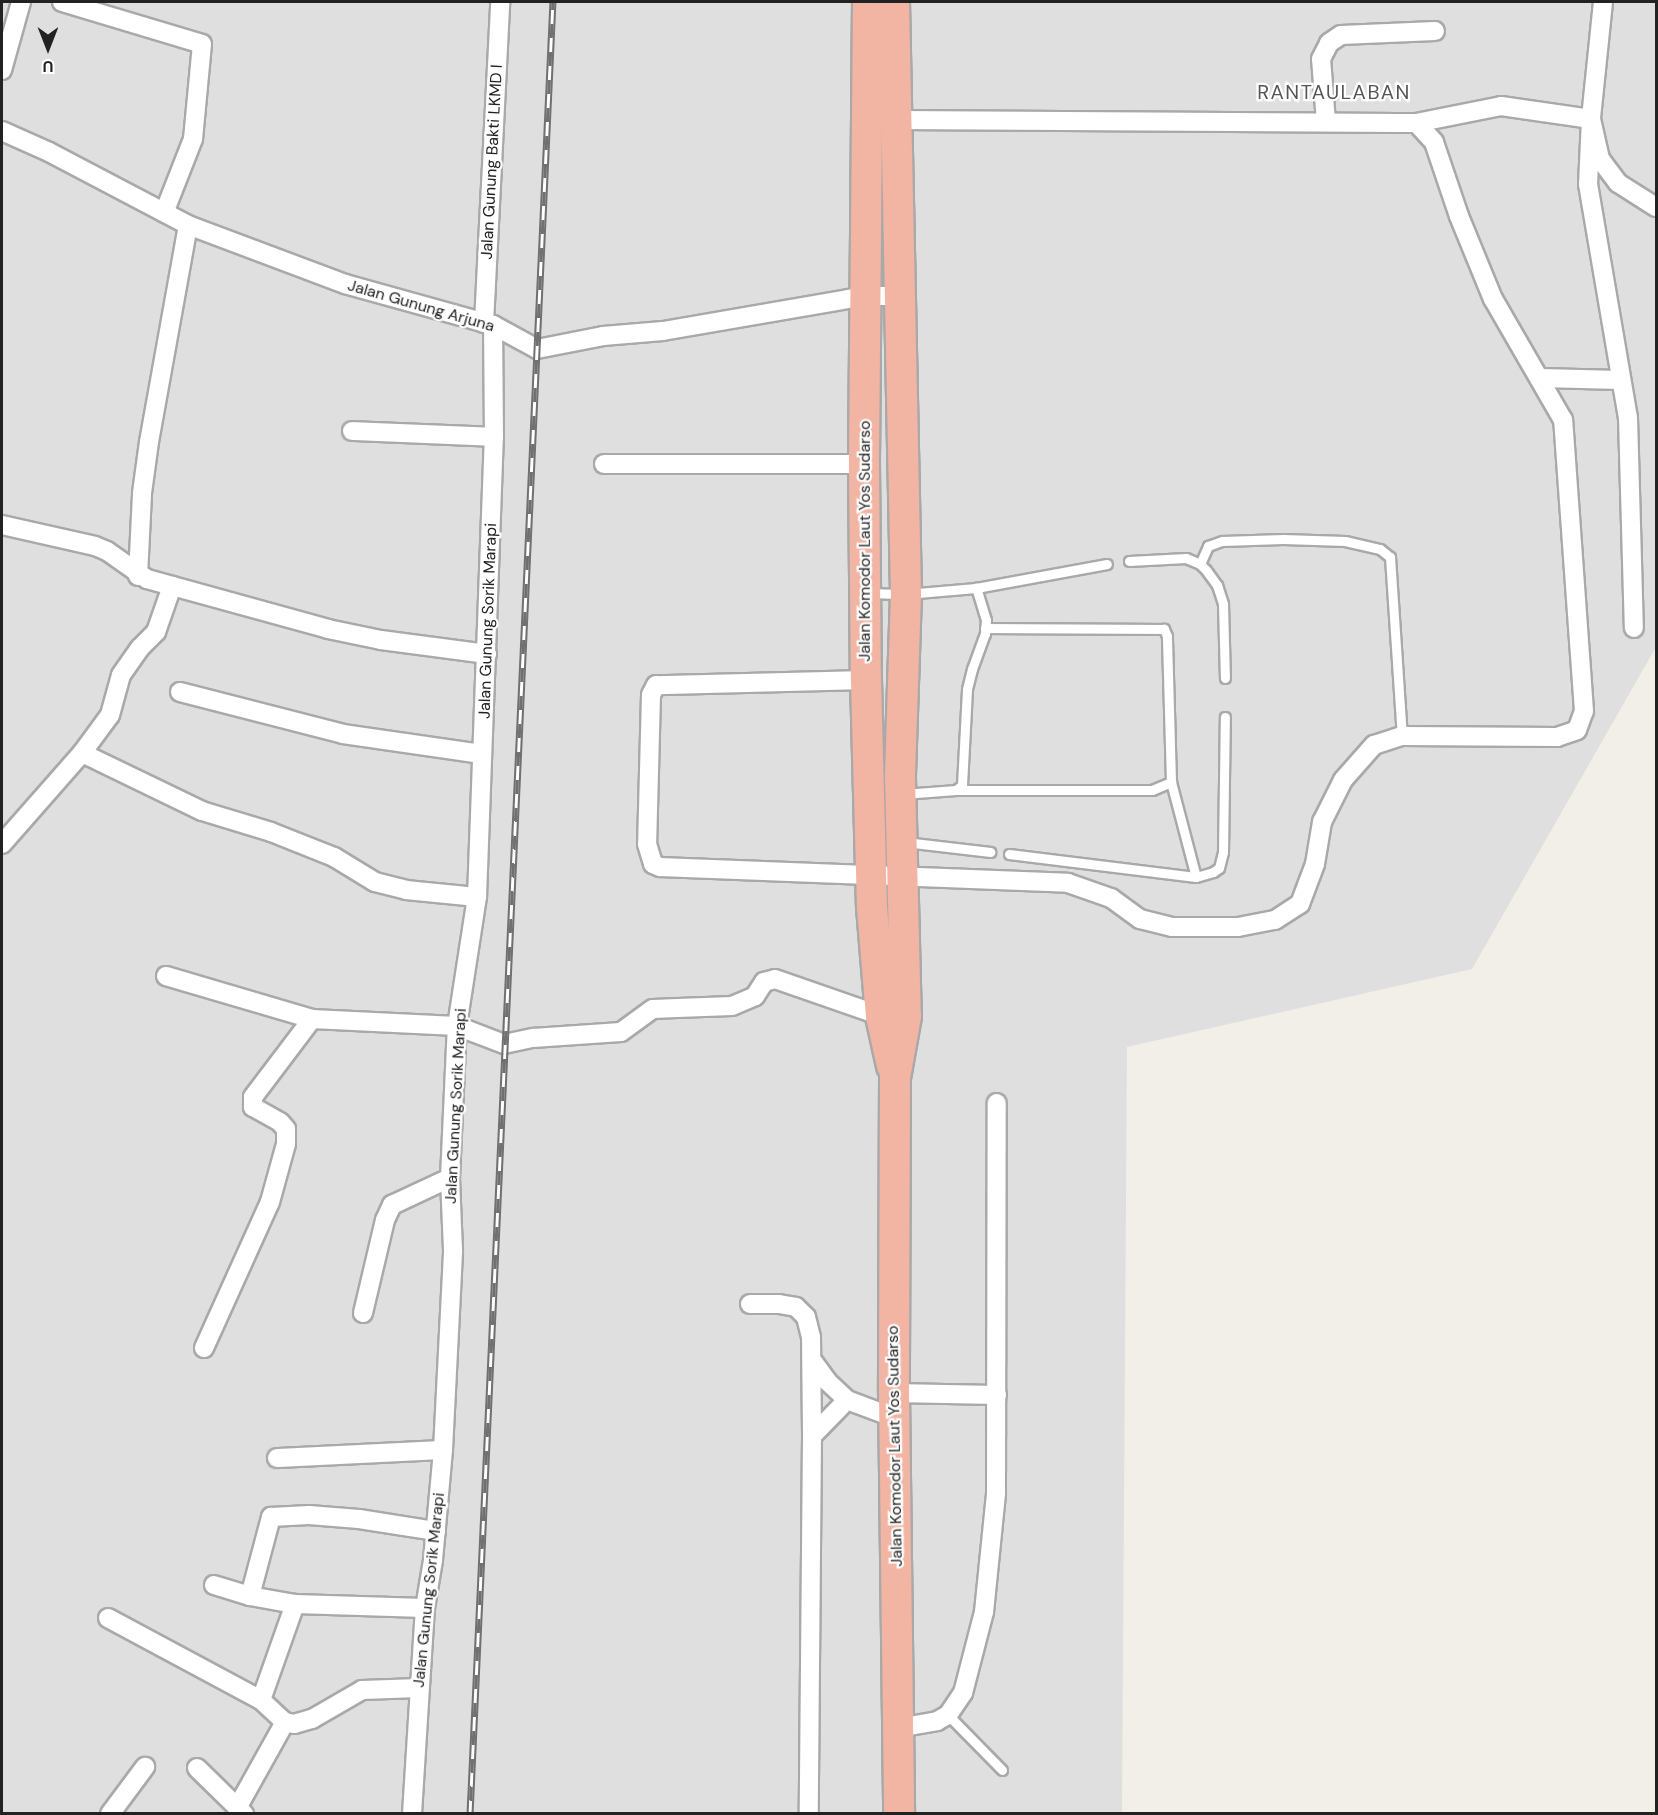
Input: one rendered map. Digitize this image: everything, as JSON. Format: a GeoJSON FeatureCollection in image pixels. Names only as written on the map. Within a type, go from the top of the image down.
{"type":"FeatureCollection","features":[{"type":"Feature","properties":{"kind":"highway","name":"Jalan Komodor Laut Yos Sudarso"},"geometry":{"type":"LineString","coordinates":[[868,2],[864,464],[866,680],[886,841],[902,876],[894,1016],[894,1406],[899,1814]]}},
{"type":"Feature","properties":{"kind":"highway","name":"Jalan Komodor Laut Yos Sudarso"},"geometry":{"type":"LineString","coordinates":[[894,2],[906,594],[900,795],[886,841],[871,876],[894,1016]]}},
{"type":"Feature","properties":{"kind":"street"},"geometry":{"type":"LineString","coordinates":[[2,70],[21,2]]}},
{"type":"Feature","properties":{"kind":"street"},"geometry":{"type":"LineString","coordinates":[[62,2],[202,44],[193,139],[164,213]]}},
{"type":"Feature","properties":{"kind":"street","name":"Jalan Gunung Bakti LKMD I"},"geometry":{"type":"LineString","coordinates":[[488,324],[501,2]]}},
{"type":"Feature","properties":{"kind":"street"},"geometry":{"type":"LineString","coordinates":[[1603,2],[1590,119],[1588,184],[1628,418],[1634,628]]}},
{"type":"Feature","properties":{"kind":"street"},"geometry":{"type":"LineString","coordinates":[[1326,122],[1321,59],[1329,43],[1341,35],[1435,31]]}},
{"type":"Feature","properties":{"kind":"street"},"geometry":{"type":"LineString","coordinates":[[896,120],[1416,123],[1501,106],[1590,119]]}},
{"type":"Feature","properties":{"kind":"street"},"geometry":{"type":"LineString","coordinates":[[1590,119],[1600,159],[1618,183],[1656,207]]}},
{"type":"Feature","properties":{"kind":"street"},"geometry":{"type":"LineString","coordinates":[[866,680],[656,685],[651,695],[647,844],[650,859],[660,867],[1068,883],[1111,898],[1140,920],[1172,927],[1238,927],[1275,920],[1300,904],[1315,864],[1322,822],[1343,780],[1374,745],[1402,736],[1557,737],[1577,730],[1584,711],[1563,420],[1493,299],[1459,216],[1434,142],[1416,123]]}},
{"type":"Feature","properties":{"kind":"street","name":"Jalan Gunung Arjuna"},"geometry":{"type":"LineString","coordinates":[[2,131],[49,152],[188,225],[345,284],[488,324],[537,349],[603,336],[663,331],[866,296],[900,296]]}},
{"type":"Feature","properties":{"kind":"street"},"geometry":{"type":"LineString","coordinates":[[138,576],[142,493],[149,442],[188,225]]}},
{"type":"Feature","properties":{"kind":"street","name":"Jalan Gunung Sorik Marapi"},"geometry":{"type":"LineString","coordinates":[[412,1814],[425,1608],[436,1531],[443,1450],[453,1250],[450,1178],[457,1026],[477,897],[494,437],[488,324]]}},
{"type":"Feature","properties":{"kind":"street"},"geometry":{"type":"LineString","coordinates":[[1540,378],[1621,380]]}},
{"type":"Feature","properties":{"kind":"street"},"geometry":{"type":"LineString","coordinates":[[352,431],[494,437]]}},
{"type":"Feature","properties":{"kind":"street"},"geometry":{"type":"LineString","coordinates":[[604,464],[864,464]]}},
{"type":"Feature","properties":{"kind":"street"},"geometry":{"type":"LineString","coordinates":[[2,525],[94,546],[107,551],[138,576],[172,586],[381,640],[487,654]]}},
{"type":"Feature","properties":{"kind":"street"},"geometry":{"type":"LineString","coordinates":[[2,844],[81,753],[110,715],[124,669],[156,632],[172,586]]}},
{"type":"Feature","properties":{"kind":"street"},"geometry":{"type":"LineString","coordinates":[[180,692],[343,734],[482,754]]}},
{"type":"Feature","properties":{"kind":"street"},"geometry":{"type":"LineString","coordinates":[[81,753],[202,811],[271,832],[334,856],[375,882],[406,890],[477,897]]}},
{"type":"Feature","properties":{"kind":"street"},"geometry":{"type":"LineString","coordinates":[[166,976],[312,1019],[457,1026],[504,1044],[579,1034],[608,1035],[628,1028],[653,1009],[732,1006],[755,996],[764,982],[775,979],[894,1016]]}},
{"type":"Feature","properties":{"kind":"street"},"geometry":{"type":"LineString","coordinates":[[204,1348],[270,1202],[286,1144],[286,1129],[280,1122],[252,1107],[252,1097],[312,1019]]}},
{"type":"Feature","properties":{"kind":"street"},"geometry":{"type":"LineString","coordinates":[[898,1728],[937,1721],[948,1715],[963,1693],[984,1612],[996,1493],[997,1103]]}},
{"type":"Feature","properties":{"kind":"street"},"geometry":{"type":"LineString","coordinates":[[363,1313],[385,1220],[392,1205],[450,1178]]}},
{"type":"Feature","properties":{"kind":"street"},"geometry":{"type":"LineString","coordinates":[[750,1304],[779,1304],[796,1307],[806,1317],[812,1360],[809,1814]]}},
{"type":"Feature","properties":{"kind":"street"},"geometry":{"type":"LineString","coordinates":[[812,1360],[828,1382],[847,1400],[894,1406],[997,1395]]}},
{"type":"Feature","properties":{"kind":"street"},"geometry":{"type":"LineString","coordinates":[[812,1436],[847,1400]]}},
{"type":"Feature","properties":{"kind":"street"},"geometry":{"type":"LineString","coordinates":[[277,1458],[443,1450]]}},
{"type":"Feature","properties":{"kind":"street"},"geometry":{"type":"LineString","coordinates":[[250,1596],[271,1517],[309,1515],[359,1519],[436,1531]]}},
{"type":"Feature","properties":{"kind":"street"},"geometry":{"type":"LineString","coordinates":[[214,1585],[250,1596],[295,1604],[425,1608]]}},
{"type":"Feature","properties":{"kind":"street"},"geometry":{"type":"LineString","coordinates":[[261,1700],[295,1604]]}},
{"type":"Feature","properties":{"kind":"street"},"geometry":{"type":"LineString","coordinates":[[108,1618],[261,1700],[285,1722],[298,1724],[312,1719],[362,1690],[419,1688]]}},
{"type":"Feature","properties":{"kind":"street"},"geometry":{"type":"LineString","coordinates":[[197,1768],[241,1811],[285,1722]]}},
{"type":"Feature","properties":{"kind":"street"},"geometry":{"type":"LineString","coordinates":[[110,1814],[145,1767]]}},
{"type":"Feature","properties":{"kind":"lane"},"geometry":{"type":"LineString","coordinates":[[1200,564],[1204,551],[1213,542],[1242,540],[1345,541],[1380,549],[1390,557],[1402,736]]}},
{"type":"Feature","properties":{"kind":"lane"},"geometry":{"type":"LineString","coordinates":[[1129,561],[1186,558],[1200,564],[1217,585],[1223,604],[1225,678]]}},
{"type":"Feature","properties":{"kind":"lane"},"geometry":{"type":"LineString","coordinates":[[865,593],[906,594],[976,588],[1107,564]]}},
{"type":"Feature","properties":{"kind":"lane"},"geometry":{"type":"LineString","coordinates":[[956,790],[962,784],[967,689],[986,620],[976,588]]}},
{"type":"Feature","properties":{"kind":"lane"},"geometry":{"type":"LineString","coordinates":[[985,628],[1164,629],[1167,636],[1171,782],[1196,877]]}},
{"type":"Feature","properties":{"kind":"lane"},"geometry":{"type":"LineString","coordinates":[[1009,854],[1196,877],[1220,868],[1225,717]]}},
{"type":"Feature","properties":{"kind":"lane"},"geometry":{"type":"LineString","coordinates":[[900,795],[956,790],[1152,790],[1171,782]]}},
{"type":"Feature","properties":{"kind":"lane"},"geometry":{"type":"LineString","coordinates":[[886,841],[990,852]]}},
{"type":"Feature","properties":{"kind":"lane"},"geometry":{"type":"LineString","coordinates":[[948,1715],[1002,1770]]}},
{"type":"Feature","properties":{"kind":"shaded area"},"geometry":{"type":"Polygon","coordinates":[[[2,2],[1656,2],[1656,647],[1472,969],[1127,1047],[1122,1813],[2,1814],[2,2]]]}},
{"type":"Feature","properties":{"kind":"railway"},"geometry":{"type":"LineString","coordinates":[[470,1814],[553,2]]}},
{"type":"Feature","properties":{"kind":"district","name":"RANTAULABAN"},"geometry":{"type":"Point","coordinates":[1334,92]}}]}
